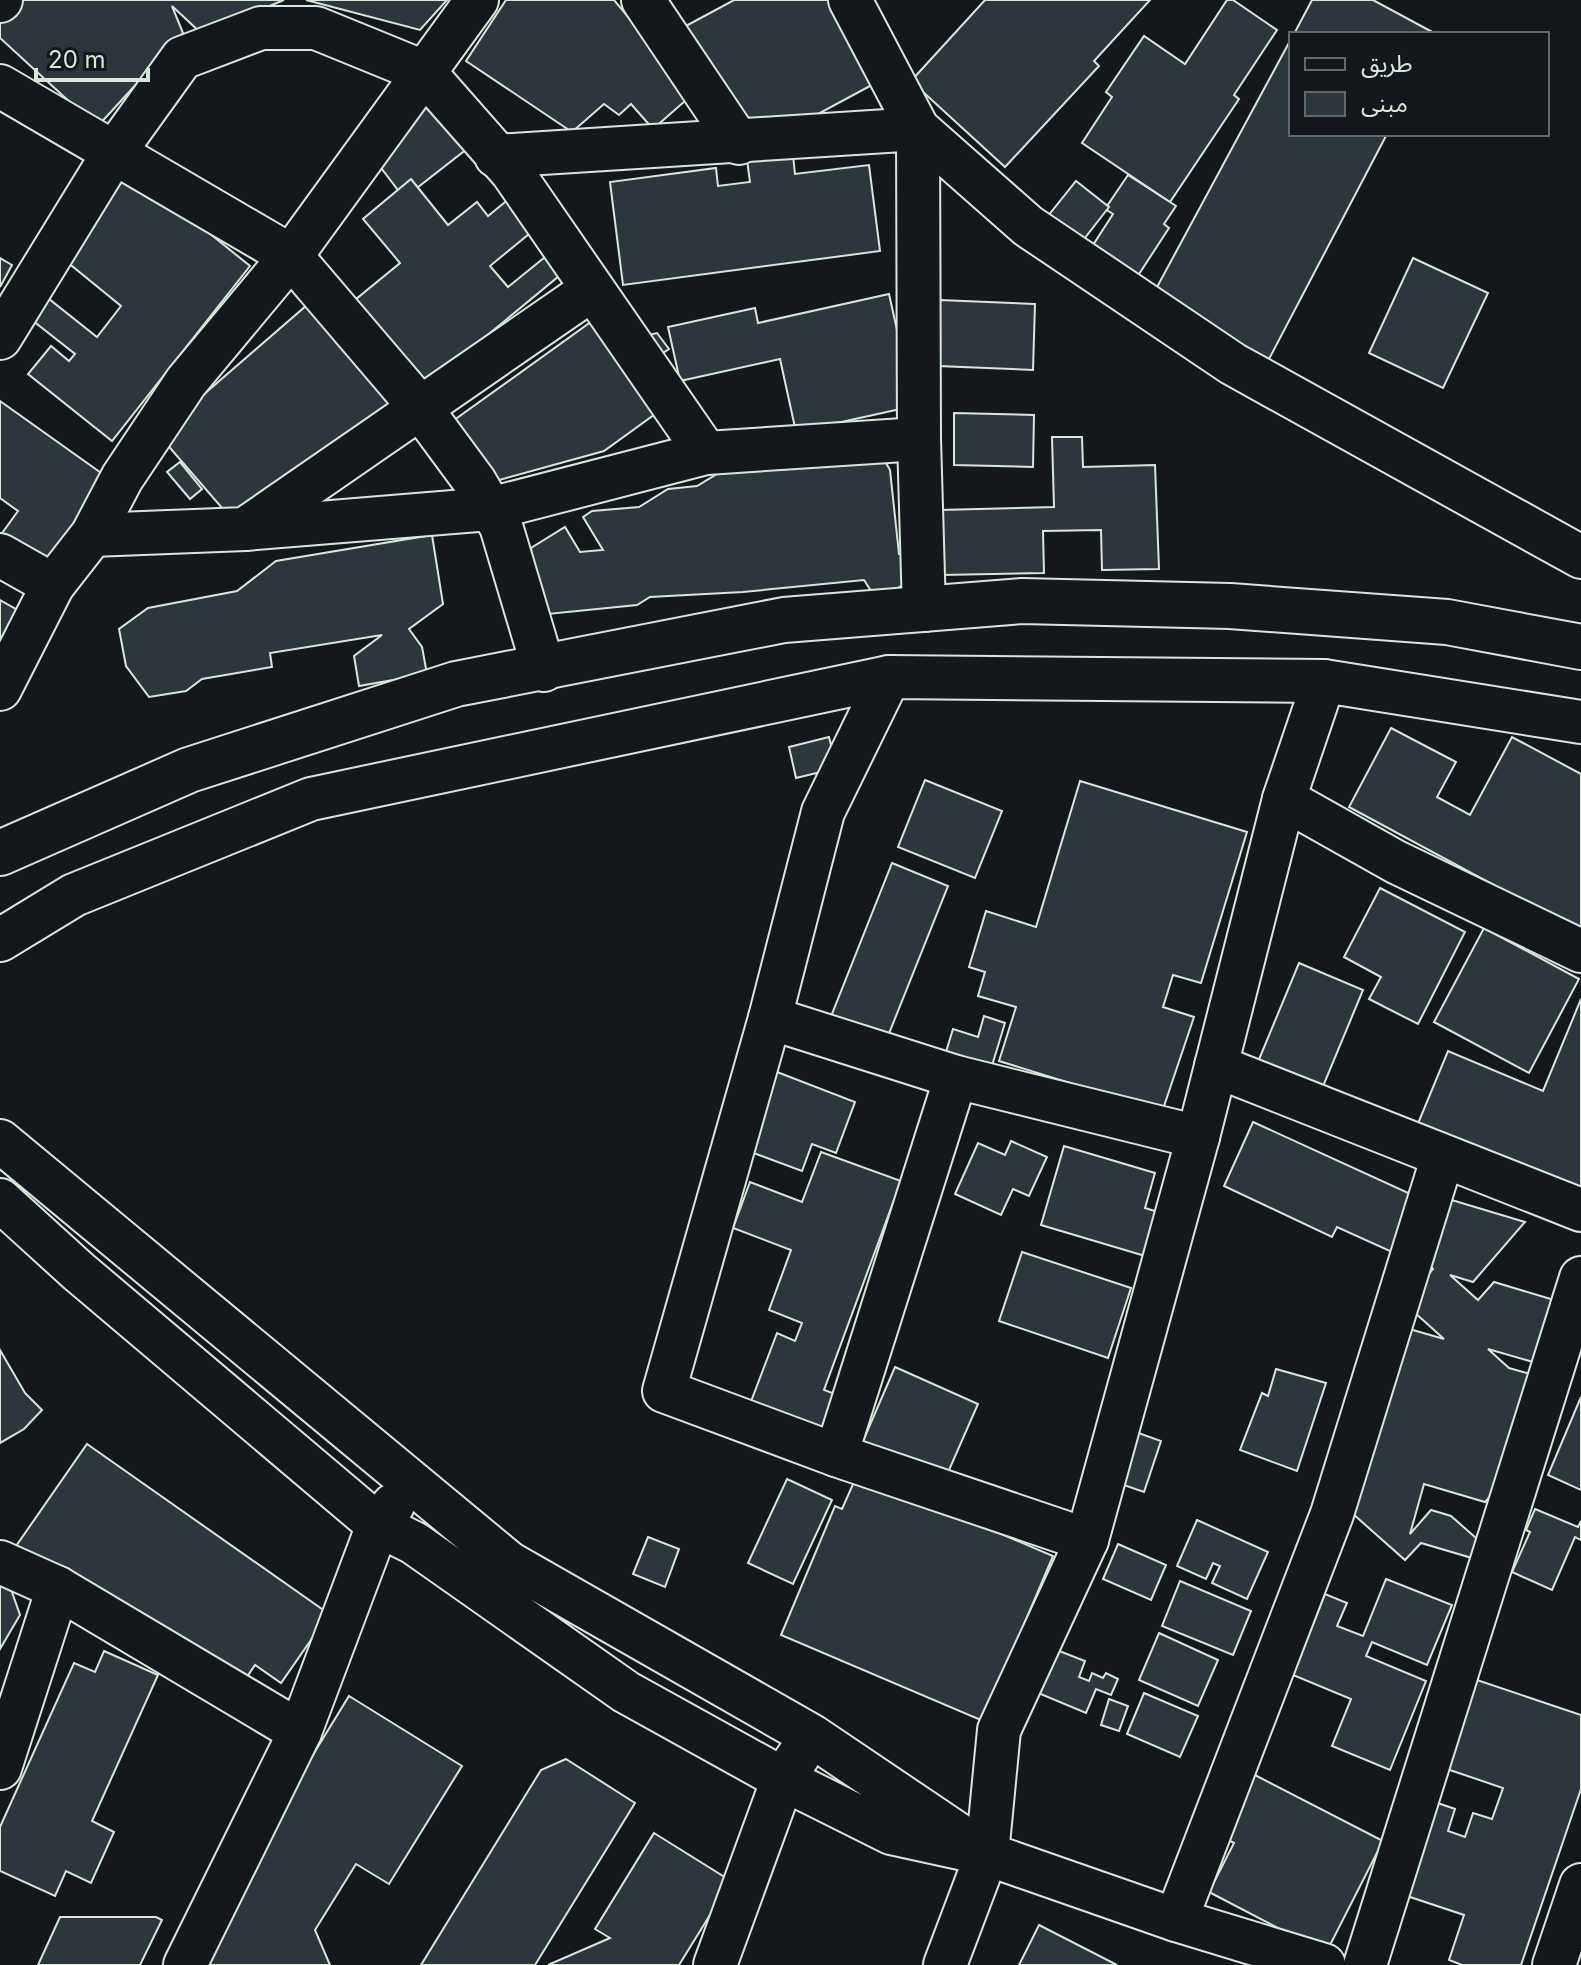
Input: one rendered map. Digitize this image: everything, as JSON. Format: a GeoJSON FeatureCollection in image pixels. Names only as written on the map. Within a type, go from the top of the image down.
{"type":"FeatureCollection","features":[{"type":"Feature","properties":{"kind":"main road"},"geometry":{"type":"LineString","coordinates":[[0,853],[189,770],[456,684],[544,670],[784,620],[1022,601],[1230,606],[1447,622],[1581,647]]}},
{"type":"Feature","properties":{"kind":"street"},"geometry":{"type":"LineString","coordinates":[[0,689],[53,585],[92,535],[122,478],[186,382],[291,256],[477,0]]}},
{"type":"Feature","properties":{"kind":"street"},"geometry":{"type":"LineString","coordinates":[[643,0],[739,143]]}},
{"type":"Feature","properties":{"kind":"street"},"geometry":{"type":"LineString","coordinates":[[850,0],[918,129],[1028,226],[1233,364],[1581,557]]}},
{"type":"Feature","properties":{"kind":"street"},"geometry":{"type":"LineString","coordinates":[[0,338],[113,154],[182,58],[261,28],[316,28],[424,72],[512,172],[706,453]]}},
{"type":"Feature","properties":{"kind":"street"},"geometry":{"type":"LineString","coordinates":[[0,86],[291,256],[419,406],[501,526],[544,670]]}},
{"type":"Feature","properties":{"kind":"street"},"geometry":{"type":"LineString","coordinates":[[496,156],[739,143],[918,129]]}},
{"type":"Feature","properties":{"kind":"street"},"geometry":{"type":"LineString","coordinates":[[918,129],[919,439],[924,610]]}},
{"type":"Feature","properties":{"kind":"street"},"geometry":{"type":"LineString","coordinates":[[245,529],[591,290]]}},
{"type":"Feature","properties":{"kind":"street"},"geometry":{"type":"LineString","coordinates":[[92,535],[245,529],[490,509],[706,453],[919,439]]}},
{"type":"Feature","properties":{"kind":"street"},"geometry":{"type":"LineString","coordinates":[[0,555],[53,585]]}},
{"type":"Feature","properties":{"kind":"street"},"geometry":{"type":"LineString","coordinates":[[889,677],[823,812],[770,1018],[664,1391],[836,1455],[1087,1540]]}},
{"type":"Feature","properties":{"kind":"street"},"geometry":{"type":"LineString","coordinates":[[0,940],[74,895],[311,799],[889,677],[1324,681],[1581,722]]}},
{"type":"Feature","properties":{"kind":"street"},"geometry":{"type":"LineString","coordinates":[[945,1965],[987,1854],[999,1730],[1087,1540],[1198,1137],[1284,799],[1324,681]]}},
{"type":"Feature","properties":{"kind":"street"},"geometry":{"type":"LineString","coordinates":[[1284,799],[1396,862],[1581,951]]}},
{"type":"Feature","properties":{"kind":"street"},"geometry":{"type":"LineString","coordinates":[[770,1018],[956,1077],[1198,1137]]}},
{"type":"Feature","properties":{"kind":"street"},"geometry":{"type":"LineString","coordinates":[[1216,1066],[1581,1210]]}},
{"type":"Feature","properties":{"kind":"street"},"geometry":{"type":"LineString","coordinates":[[836,1455],[956,1077]]}},
{"type":"Feature","properties":{"kind":"street"},"geometry":{"type":"LineString","coordinates":[[0,1141],[509,1563],[812,1736],[987,1854]]}},
{"type":"Feature","properties":{"kind":"street"},"geometry":{"type":"LineString","coordinates":[[1176,1920],[1332,1514],[1443,1156]]}},
{"type":"Feature","properties":{"kind":"street"},"geometry":{"type":"LineString","coordinates":[[0,1200],[78,1271],[378,1525],[414,1543],[626,1692],[783,1779],[891,1833],[987,1854],[1176,1920],[1324,1965]]}},
{"type":"Feature","properties":{"kind":"street"},"geometry":{"type":"LineString","coordinates":[[1365,1965],[1581,1278]]}},
{"type":"Feature","properties":{"kind":"street"},"geometry":{"type":"LineString","coordinates":[[185,1965],[300,1732],[378,1525],[411,1481]]}},
{"type":"Feature","properties":{"kind":"street"},"geometry":{"type":"LineString","coordinates":[[0,1562],[58,1588],[300,1732]]}},
{"type":"Feature","properties":{"kind":"street"},"geometry":{"type":"LineString","coordinates":[[0,1768],[58,1588]]}},
{"type":"Feature","properties":{"kind":"street"},"geometry":{"type":"LineString","coordinates":[[715,1965],[783,1779],[812,1736]]}},
{"type":"Feature","properties":{"kind":"street"},"geometry":{"type":"LineString","coordinates":[[1554,1965],[1581,1885]]}},
{"type":"Feature","properties":{"kind":"building"},"geometry":{"type":"Polygon","coordinates":[[[19,0],[284,0],[202,34],[172,6],[183,33],[97,127],[0,38],[0,20],[19,0]]]}},
{"type":"Feature","properties":{"kind":"building"},"geometry":{"type":"Polygon","coordinates":[[[306,0],[447,0],[420,30],[306,0]]]}},
{"type":"Feature","properties":{"kind":"building"},"geometry":{"type":"Polygon","coordinates":[[[506,0],[614,0],[693,94],[653,129],[631,104],[619,115],[604,104],[572,132],[466,61],[506,0]]]}},
{"type":"Feature","properties":{"kind":"building"},"geometry":{"type":"Polygon","coordinates":[[[734,0],[840,0],[883,79],[751,150],[684,27],[734,0]]]}},
{"type":"Feature","properties":{"kind":"building"},"geometry":{"type":"Polygon","coordinates":[[[985,0],[1150,0],[1094,61],[1099,66],[1005,167],[911,81],[985,0]]]}},
{"type":"Feature","properties":{"kind":"building"},"geometry":{"type":"Polygon","coordinates":[[[1227,0],[1233,0],[1277,30],[1234,95],[1239,99],[1170,202],[1082,143],[1112,97],[1106,92],[1144,36],[1185,64],[1227,0]]]}},
{"type":"Feature","properties":{"kind":"building"},"geometry":{"type":"Polygon","coordinates":[[[1312,0],[1373,0],[1432,32],[1295,32],[1312,0]]]}},
{"type":"Feature","properties":{"kind":"building"},"geometry":{"type":"Polygon","coordinates":[[[1289,43],[1289,136],[1386,136],[1268,361],[1150,300],[1289,43]]]}},
{"type":"Feature","properties":{"kind":"building"},"geometry":{"type":"Polygon","coordinates":[[[450,89],[486,134],[404,198],[369,152],[450,89]]]}},
{"type":"Feature","properties":{"kind":"building"},"geometry":{"type":"Polygon","coordinates":[[[793,155],[795,174],[869,165],[880,251],[623,285],[610,182],[716,168],[718,186],[750,182],[747,160],[793,155]]]}},
{"type":"Feature","properties":{"kind":"building"},"geometry":{"type":"Polygon","coordinates":[[[131,170],[250,266],[112,441],[28,374],[51,346],[69,361],[75,354],[32,320],[49,299],[97,337],[121,306],[61,257],[131,170]]]}},
{"type":"Feature","properties":{"kind":"building"},"geometry":{"type":"Polygon","coordinates":[[[1128,175],[1176,206],[1164,224],[1169,228],[1128,291],[1082,262],[1113,214],[1105,209],[1128,175]]]}},
{"type":"Feature","properties":{"kind":"building"},"geometry":{"type":"Polygon","coordinates":[[[411,179],[448,225],[477,202],[488,216],[510,198],[535,229],[490,266],[508,287],[550,253],[565,271],[415,395],[344,309],[400,263],[363,219],[411,179]]]}},
{"type":"Feature","properties":{"kind":"building"},"geometry":{"type":"Polygon","coordinates":[[[1076,181],[1109,207],[1077,248],[1044,221],[1076,181]]]}},
{"type":"Feature","properties":{"kind":"building"},"geometry":{"type":"Polygon","coordinates":[[[0,258],[12,265],[0,287],[0,258]]]}},
{"type":"Feature","properties":{"kind":"building"},"geometry":{"type":"Polygon","coordinates":[[[1413,258],[1488,293],[1443,388],[1369,353],[1413,258]]]}},
{"type":"Feature","properties":{"kind":"building"},"geometry":{"type":"Polygon","coordinates":[[[889,294],[914,406],[796,432],[780,359],[680,381],[668,327],[755,308],[758,323],[889,294]]]}},
{"type":"Feature","properties":{"kind":"building"},"geometry":{"type":"Polygon","coordinates":[[[940,300],[1035,304],[1033,370],[938,366],[940,300]]]}},
{"type":"Feature","properties":{"kind":"building"},"geometry":{"type":"Polygon","coordinates":[[[307,305],[391,402],[242,531],[158,434],[307,305]]]}},
{"type":"Feature","properties":{"kind":"building"},"geometry":{"type":"Polygon","coordinates":[[[595,319],[631,339],[657,333],[669,349],[652,360],[662,409],[604,451],[492,482],[450,423],[595,319]]]}},
{"type":"Feature","properties":{"kind":"building"},"geometry":{"type":"Polygon","coordinates":[[[0,401],[104,475],[44,577],[0,536],[18,511],[0,498],[0,401]]]}},
{"type":"Feature","properties":{"kind":"building"},"geometry":{"type":"Polygon","coordinates":[[[954,413],[1034,415],[1033,467],[954,465],[954,413]]]}},
{"type":"Feature","properties":{"kind":"building"},"geometry":{"type":"Polygon","coordinates":[[[1052,437],[1082,437],[1083,467],[1155,465],[1159,569],[1102,570],[1101,530],[1043,531],[1044,573],[942,575],[940,510],[1054,507],[1052,437]]]}},
{"type":"Feature","properties":{"kind":"building"},"geometry":{"type":"Polygon","coordinates":[[[882,456],[890,470],[899,554],[917,553],[920,575],[877,600],[864,580],[650,597],[637,605],[538,615],[531,548],[565,527],[580,552],[603,550],[583,517],[592,511],[639,507],[668,489],[697,486],[717,474],[882,456]]]}},
{"type":"Feature","properties":{"kind":"building"},"geometry":{"type":"Polygon","coordinates":[[[180,462],[202,489],[190,499],[167,472],[180,462]]]}},
{"type":"Feature","properties":{"kind":"building"},"geometry":{"type":"Polygon","coordinates":[[[432,535],[443,604],[409,629],[422,647],[427,674],[359,686],[354,656],[382,635],[270,653],[272,667],[202,679],[186,691],[149,697],[126,666],[119,629],[148,608],[237,591],[276,561],[432,535]]]}},
{"type":"Feature","properties":{"kind":"building"},"geometry":{"type":"Polygon","coordinates":[[[0,600],[32,618],[0,672],[0,600]]]}},
{"type":"Feature","properties":{"kind":"building"},"geometry":{"type":"Polygon","coordinates":[[[1391,728],[1456,762],[1437,797],[1470,815],[1512,737],[1581,774],[1581,932],[1349,807],[1391,728]]]}},
{"type":"Feature","properties":{"kind":"building"},"geometry":{"type":"Polygon","coordinates":[[[829,737],[837,768],[796,778],[789,747],[829,737]]]}},
{"type":"Feature","properties":{"kind":"building"},"geometry":{"type":"Polygon","coordinates":[[[925,780],[1002,811],[975,878],[898,847],[925,780]]]}},
{"type":"Feature","properties":{"kind":"building"},"geometry":{"type":"Polygon","coordinates":[[[1080,781],[1247,832],[1201,983],[1173,975],[1163,1007],[1194,1017],[1157,1127],[1138,1104],[999,1061],[1016,1007],[978,996],[985,972],[969,967],[986,911],[1036,927],[1080,781]]]}},
{"type":"Feature","properties":{"kind":"building"},"geometry":{"type":"Polygon","coordinates":[[[892,863],[948,886],[880,1056],[824,1034],[892,863]]]}},
{"type":"Feature","properties":{"kind":"building"},"geometry":{"type":"Polygon","coordinates":[[[1380,888],[1465,932],[1418,1024],[1369,999],[1381,977],[1344,957],[1380,888]]]}},
{"type":"Feature","properties":{"kind":"building"},"geometry":{"type":"Polygon","coordinates":[[[1484,928],[1579,979],[1529,1073],[1434,1022],[1484,928]]]}},
{"type":"Feature","properties":{"kind":"building"},"geometry":{"type":"Polygon","coordinates":[[[1299,963],[1363,990],[1319,1096],[1255,1069],[1299,963]]]}},
{"type":"Feature","properties":{"kind":"building"},"geometry":{"type":"Polygon","coordinates":[[[1581,999],[1581,1186],[1571,1210],[1407,1150],[1448,1051],[1543,1091],[1581,999]]]}},
{"type":"Feature","properties":{"kind":"building"},"geometry":{"type":"Polygon","coordinates":[[[984,1016],[1005,1023],[987,1082],[941,1068],[953,1029],[978,1037],[984,1016]]]}},
{"type":"Feature","properties":{"kind":"building"},"geometry":{"type":"Polygon","coordinates":[[[777,1072],[855,1102],[836,1153],[812,1144],[802,1171],[748,1151],[777,1072]]]}},
{"type":"Feature","properties":{"kind":"building"},"geometry":{"type":"Polygon","coordinates":[[[1253,1122],[1417,1197],[1392,1252],[1337,1227],[1332,1237],[1224,1186],[1253,1122]]]}},
{"type":"Feature","properties":{"kind":"building"},"geometry":{"type":"Polygon","coordinates":[[[1011,1141],[1047,1157],[1029,1196],[1013,1189],[1001,1215],[955,1194],[978,1143],[1005,1155],[1011,1141]]]}},
{"type":"Feature","properties":{"kind":"building"},"geometry":{"type":"Polygon","coordinates":[[[1064,1146],[1155,1173],[1145,1208],[1158,1212],[1145,1256],[1041,1225],[1064,1146]]]}},
{"type":"Feature","properties":{"kind":"building"},"geometry":{"type":"Polygon","coordinates":[[[821,1152],[901,1181],[824,1390],[838,1395],[822,1440],[747,1412],[777,1333],[795,1341],[802,1323],[769,1310],[791,1250],[733,1228],[750,1182],[802,1202],[821,1152]]]}},
{"type":"Feature","properties":{"kind":"building"},"geometry":{"type":"Polygon","coordinates":[[[1445,1198],[1525,1222],[1473,1282],[1450,1275],[1478,1300],[1494,1282],[1554,1300],[1533,1362],[1488,1349],[1509,1368],[1534,1375],[1503,1482],[1485,1502],[1424,1484],[1410,1534],[1431,1510],[1451,1516],[1484,1545],[1472,1558],[1421,1543],[1405,1560],[1353,1514],[1406,1328],[1444,1339],[1414,1312],[1423,1281],[1433,1269],[1426,1262],[1445,1198]]]}},
{"type":"Feature","properties":{"kind":"building"},"geometry":{"type":"Polygon","coordinates":[[[1022,1252],[1131,1288],[1108,1358],[999,1321],[1022,1252]]]}},
{"type":"Feature","properties":{"kind":"building"},"geometry":{"type":"Polygon","coordinates":[[[0,1350],[25,1393],[42,1410],[24,1429],[0,1443],[0,1350]]]}},
{"type":"Feature","properties":{"kind":"building"},"geometry":{"type":"Polygon","coordinates":[[[895,1367],[978,1404],[946,1477],[863,1441],[895,1367]]]}},
{"type":"Feature","properties":{"kind":"building"},"geometry":{"type":"Polygon","coordinates":[[[1276,1369],[1326,1383],[1297,1471],[1240,1450],[1262,1393],[1268,1396],[1276,1369]]]}},
{"type":"Feature","properties":{"kind":"building"},"geometry":{"type":"Polygon","coordinates":[[[1581,1397],[1581,1490],[1548,1475],[1581,1397]]]}},
{"type":"Feature","properties":{"kind":"building"},"geometry":{"type":"Polygon","coordinates":[[[1130,1430],[1161,1441],[1144,1492],[1112,1481],[1130,1430]]]}},
{"type":"Feature","properties":{"kind":"building"},"geometry":{"type":"Polygon","coordinates":[[[87,1444],[329,1614],[281,1683],[255,1665],[226,1708],[7,1559],[87,1444]]]}},
{"type":"Feature","properties":{"kind":"building"},"geometry":{"type":"Polygon","coordinates":[[[858,1473],[1053,1556],[983,1721],[781,1635],[835,1506],[842,1509],[858,1473]]]}},
{"type":"Feature","properties":{"kind":"building"},"geometry":{"type":"Polygon","coordinates":[[[787,1479],[832,1500],[793,1584],[748,1563],[787,1479]]]}},
{"type":"Feature","properties":{"kind":"building"},"geometry":{"type":"Polygon","coordinates":[[[1535,1509],[1578,1527],[1581,1521],[1581,1540],[1575,1537],[1552,1590],[1512,1572],[1530,1532],[1526,1530],[1535,1509]]]}},
{"type":"Feature","properties":{"kind":"building"},"geometry":{"type":"Polygon","coordinates":[[[1197,1520],[1268,1552],[1247,1599],[1212,1583],[1220,1566],[1213,1563],[1206,1579],[1177,1566],[1197,1520]]]}},
{"type":"Feature","properties":{"kind":"building"},"geometry":{"type":"Polygon","coordinates":[[[648,1537],[679,1549],[665,1587],[633,1574],[648,1537]]]}},
{"type":"Feature","properties":{"kind":"building"},"geometry":{"type":"Polygon","coordinates":[[[1118,1544],[1166,1565],[1151,1600],[1103,1579],[1118,1544]]]}},
{"type":"Feature","properties":{"kind":"building"},"geometry":{"type":"Polygon","coordinates":[[[0,1573],[7,1578],[20,1615],[0,1649],[0,1573]]]}},
{"type":"Feature","properties":{"kind":"building"},"geometry":{"type":"Polygon","coordinates":[[[1386,1579],[1452,1605],[1427,1665],[1372,1642],[1366,1656],[1426,1681],[1390,1770],[1332,1746],[1351,1699],[1293,1675],[1325,1594],[1347,1603],[1337,1626],[1363,1636],[1386,1579]]]}},
{"type":"Feature","properties":{"kind":"building"},"geometry":{"type":"Polygon","coordinates":[[[1180,1581],[1251,1611],[1233,1655],[1162,1626],[1180,1581]]]}},
{"type":"Feature","properties":{"kind":"building"},"geometry":{"type":"Polygon","coordinates":[[[1159,1633],[1218,1660],[1198,1706],[1139,1680],[1159,1633]]]}},
{"type":"Feature","properties":{"kind":"building"},"geometry":{"type":"Polygon","coordinates":[[[1049,1647],[1085,1661],[1079,1677],[1089,1681],[1092,1673],[1103,1678],[1106,1673],[1118,1679],[1111,1695],[1096,1689],[1086,1713],[1031,1690],[1049,1647]]]}},
{"type":"Feature","properties":{"kind":"building"},"geometry":{"type":"Polygon","coordinates":[[[104,1651],[158,1675],[92,1821],[114,1832],[91,1883],[66,1871],[55,1896],[0,1871],[0,1827],[74,1663],[95,1672],[104,1651]]]}},
{"type":"Feature","properties":{"kind":"building"},"geometry":{"type":"Polygon","coordinates":[[[1474,1679],[1581,1715],[1581,1789],[1521,1965],[1462,1965],[1449,1960],[1464,1915],[1398,1893],[1429,1800],[1455,1809],[1448,1831],[1465,1837],[1473,1813],[1492,1819],[1503,1788],[1444,1768],[1474,1679]]]}},
{"type":"Feature","properties":{"kind":"building"},"geometry":{"type":"Polygon","coordinates":[[[1144,1693],[1198,1716],[1180,1757],[1127,1734],[1144,1693]]]}},
{"type":"Feature","properties":{"kind":"building"},"geometry":{"type":"Polygon","coordinates":[[[349,1696],[462,1766],[389,1884],[356,1864],[315,1930],[330,1965],[184,1965],[349,1696]]]}},
{"type":"Feature","properties":{"kind":"building"},"geometry":{"type":"Polygon","coordinates":[[[1109,1699],[1128,1706],[1119,1731],[1101,1725],[1109,1699]]]}},
{"type":"Feature","properties":{"kind":"building"},"geometry":{"type":"Polygon","coordinates":[[[566,1759],[635,1803],[535,1965],[421,1965],[541,1770],[566,1759]]]}},
{"type":"Feature","properties":{"kind":"building"},"geometry":{"type":"Polygon","coordinates":[[[1249,1772],[1383,1841],[1326,1953],[1209,1892],[1234,1843],[1217,1834],[1249,1772]]]}},
{"type":"Feature","properties":{"kind":"building"},"geometry":{"type":"Polygon","coordinates":[[[654,1833],[731,1881],[679,1965],[548,1965],[610,1938],[595,1929],[654,1833]]]}},
{"type":"Feature","properties":{"kind":"building"},"geometry":{"type":"Polygon","coordinates":[[[60,1917],[156,1917],[162,1920],[140,1965],[38,1965],[60,1917]]]}},
{"type":"Feature","properties":{"kind":"building"},"geometry":{"type":"Polygon","coordinates":[[[1039,1925],[1117,1965],[1019,1965],[1039,1925]]]}}]}
